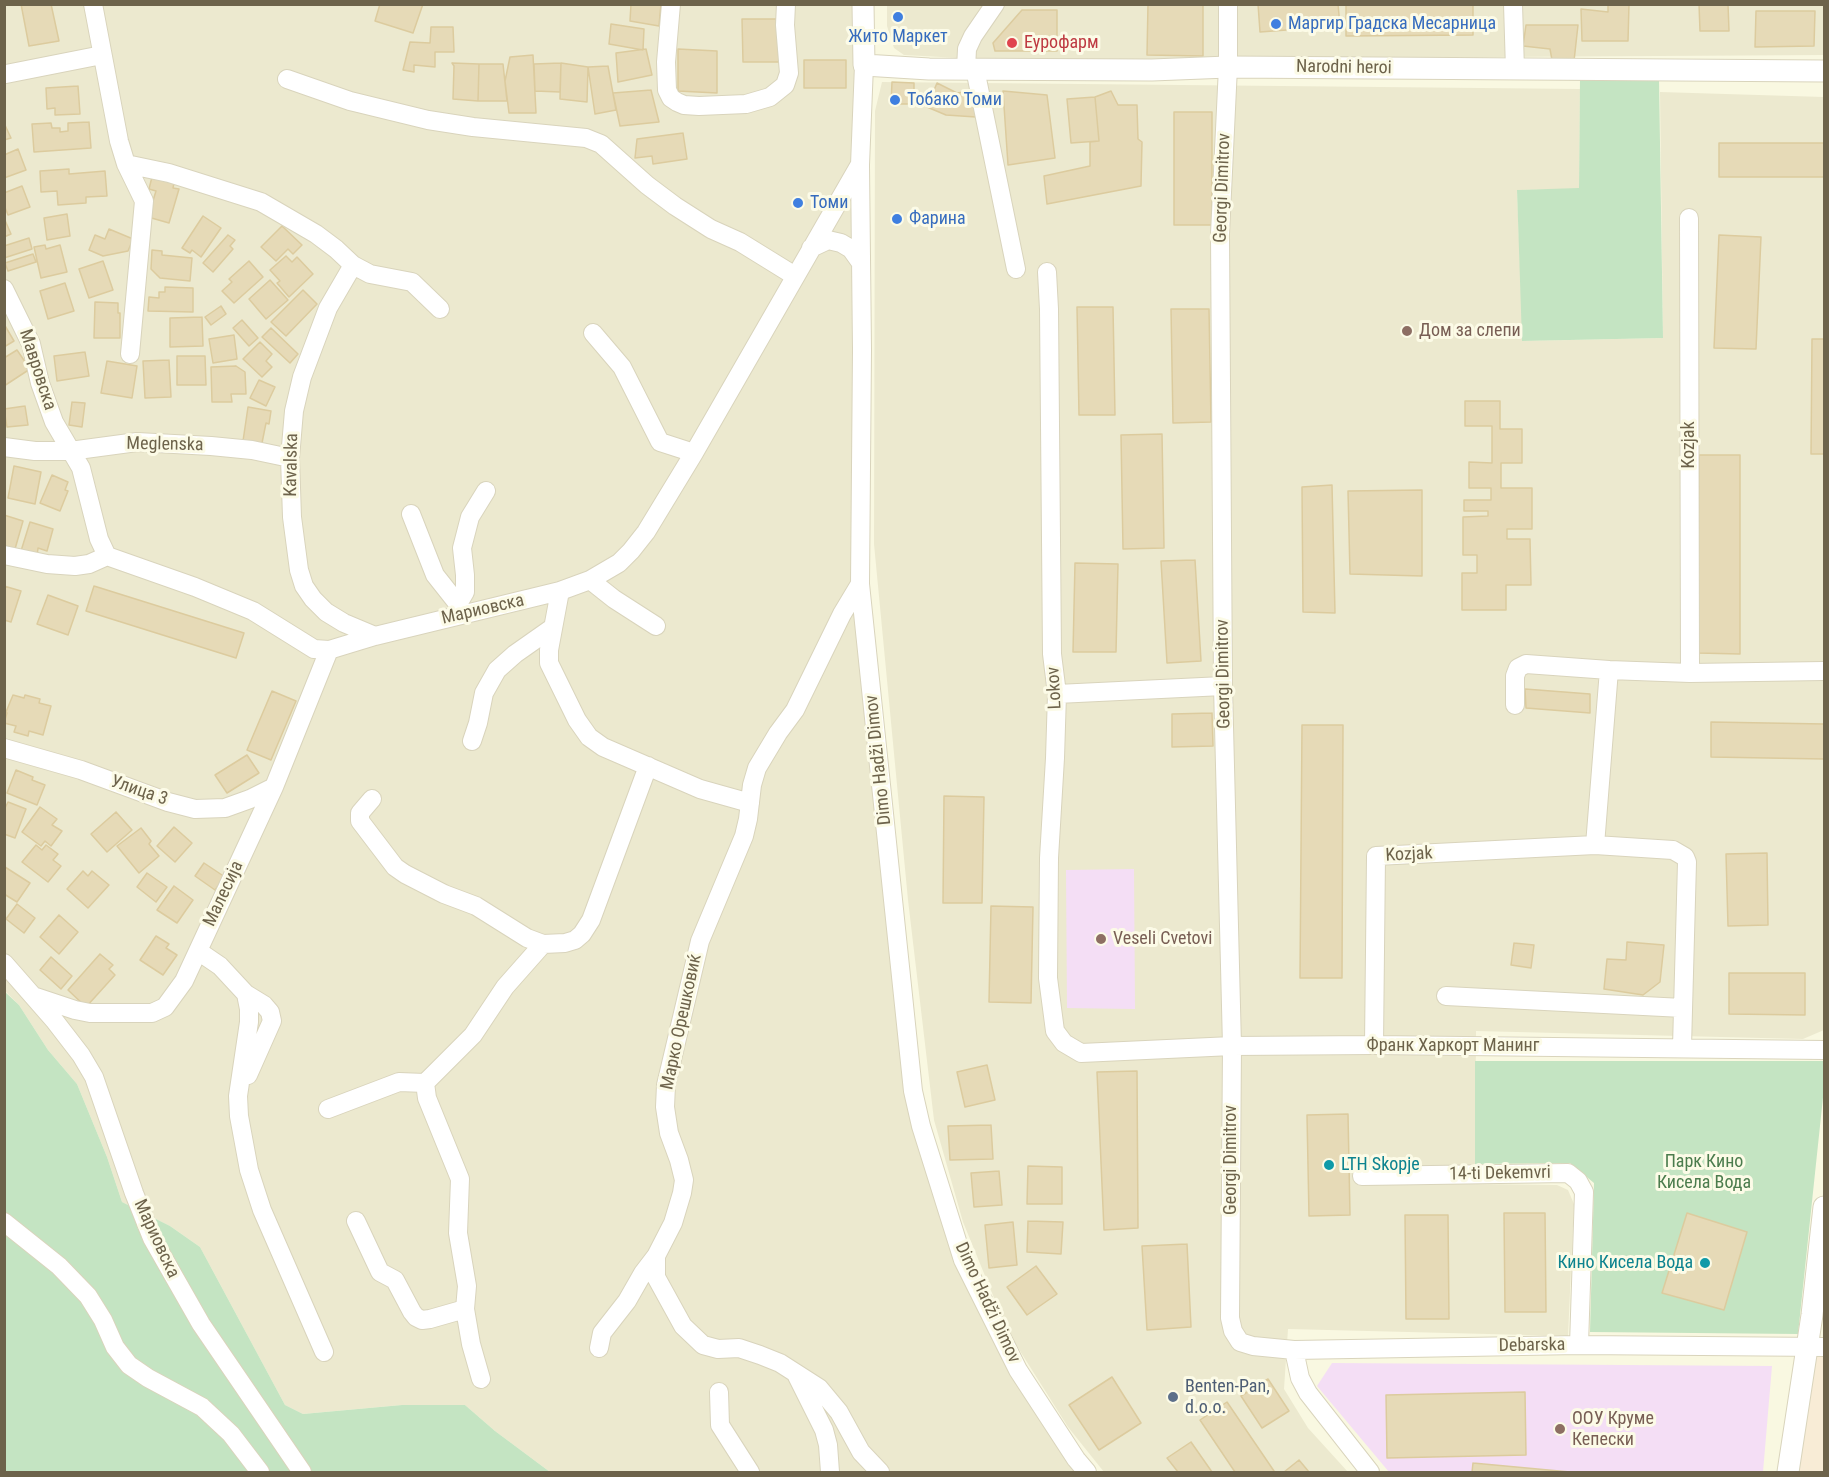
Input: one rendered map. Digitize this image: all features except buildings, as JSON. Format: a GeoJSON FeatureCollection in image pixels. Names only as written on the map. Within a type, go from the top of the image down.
{"type":"FeatureCollection","features":[{"type":"Feature","properties":{"kind":"street"},"geometry":{"type":"LineString","coordinates":[[93,4],[119,141],[126,164],[141,192],[144,210],[130,354]]}},
{"type":"Feature","properties":{"kind":"street"},"geometry":{"type":"LineString","coordinates":[[671,4],[666,62],[667,90],[671,98],[677,102],[699,106],[746,104],[770,97],[785,85],[789,73],[785,26],[786,4]]}},
{"type":"Feature","properties":{"kind":"street","name":"Dimo Hadži Dimov"},"geometry":{"type":"LineString","coordinates":[[863,4],[864,65],[860,165],[860,584],[913,1091],[921,1126],[963,1260],[1018,1370],[1087,1473]]}},
{"type":"Feature","properties":{"kind":"street"},"geometry":{"type":"LineString","coordinates":[[995,4],[967,49],[1016,269]]}},
{"type":"Feature","properties":{"kind":"street","name":"Georgi Dimitrov"},"geometry":{"type":"LineString","coordinates":[[1228,4],[1228,67],[1220,234],[1223,686],[1232,1046],[1230,1318],[1233,1331],[1240,1342]]}},
{"type":"Feature","properties":{"kind":"street"},"geometry":{"type":"LineString","coordinates":[[1514,4],[1515,70]]}},
{"type":"Feature","properties":{"kind":"street"},"geometry":{"type":"LineString","coordinates":[[6,74],[102,55]]}},
{"type":"Feature","properties":{"kind":"street","name":"Narodni heroi"},"geometry":{"type":"LineString","coordinates":[[864,65],[929,69],[1152,70],[1228,67],[1824,71]]}},
{"type":"Feature","properties":{"kind":"street"},"geometry":{"type":"LineString","coordinates":[[287,79],[350,101],[428,120],[473,127],[586,138],[601,144],[647,185],[675,206],[795,276]]}},
{"type":"Feature","properties":{"kind":"street"},"geometry":{"type":"LineString","coordinates":[[126,164],[169,173],[261,202],[316,234],[353,265],[370,274],[412,282],[440,309]]}},
{"type":"Feature","properties":{"kind":"street","name":"Мариовска"},"geometry":{"type":"LineString","coordinates":[[329,650],[461,610],[560,591],[591,580],[612,568],[631,551],[646,532],[694,453],[860,165]]}},
{"type":"Feature","properties":{"kind":"street","name":"Kozjak"},"geometry":{"type":"LineString","coordinates":[[1689,218],[1690,672]]}},
{"type":"Feature","properties":{"kind":"street"},"geometry":{"type":"LineString","coordinates":[[811,249],[828,240],[841,243],[851,249],[861,263]]}},
{"type":"Feature","properties":{"kind":"street","name":"Kavalska"},"geometry":{"type":"LineString","coordinates":[[353,265],[328,308],[302,377],[294,411],[290,458],[292,517],[299,570],[304,586],[313,599],[326,612],[344,623],[375,636]]}},
{"type":"Feature","properties":{"kind":"street","name":"Lokov"},"geometry":{"type":"LineString","coordinates":[[1047,272],[1052,654],[1057,694],[1049,858],[1048,978],[1055,1031],[1064,1043],[1082,1053]]}},
{"type":"Feature","properties":{"kind":"street","name":"Мавровска"},"geometry":{"type":"LineString","coordinates":[[4,288],[30,344],[40,383],[54,422],[70,452]]}},
{"type":"Feature","properties":{"kind":"street"},"geometry":{"type":"LineString","coordinates":[[593,333],[622,367],[660,442],[694,453]]}},
{"type":"Feature","properties":{"kind":"street","name":"Meglenska"},"geometry":{"type":"LineString","coordinates":[[4,447],[35,452],[70,452],[137,442],[252,450],[290,458]]}},
{"type":"Feature","properties":{"kind":"street"},"geometry":{"type":"LineString","coordinates":[[70,452],[81,468],[99,539],[107,556]]}},
{"type":"Feature","properties":{"kind":"street"},"geometry":{"type":"LineString","coordinates":[[461,610],[465,592],[462,548],[470,517],[486,491]]}},
{"type":"Feature","properties":{"kind":"street"},"geometry":{"type":"LineString","coordinates":[[411,514],[435,575],[461,610]]}},
{"type":"Feature","properties":{"kind":"street"},"geometry":{"type":"LineString","coordinates":[[4,555],[47,564],[75,566],[89,564],[107,556],[195,587],[244,608],[314,649],[329,650]]}},
{"type":"Feature","properties":{"kind":"street"},"geometry":{"type":"LineString","coordinates":[[591,580],[614,599],[656,626]]}},
{"type":"Feature","properties":{"kind":"street","name":"Марко Орешковиќ"},"geometry":{"type":"LineString","coordinates":[[599,1347],[602,1333],[627,1301],[656,1256],[673,1223],[682,1193],[684,1180],[665,1107],[666,1085],[700,941],[744,836],[757,768],[795,710],[842,614],[860,584]]}},
{"type":"Feature","properties":{"kind":"street"},"geometry":{"type":"LineString","coordinates":[[560,591],[552,628],[549,663],[577,720],[588,737],[603,747],[700,789],[750,803]]}},
{"type":"Feature","properties":{"kind":"street"},"geometry":{"type":"LineString","coordinates":[[472,741],[484,693],[497,670],[552,628]]}},
{"type":"Feature","properties":{"kind":"street","name":"Малесија"},"geometry":{"type":"LineString","coordinates":[[33,996],[90,1013],[152,1013],[165,1007],[184,981],[274,787],[329,650]]}},
{"type":"Feature","properties":{"kind":"street"},"geometry":{"type":"LineString","coordinates":[[1515,705],[1515,676],[1518,668],[1526,664],[1609,670],[1690,672],[1824,671]]}},
{"type":"Feature","properties":{"kind":"street"},"geometry":{"type":"LineString","coordinates":[[1595,845],[1609,670]]}},
{"type":"Feature","properties":{"kind":"street"},"geometry":{"type":"LineString","coordinates":[[1057,694],[1223,686]]}},
{"type":"Feature","properties":{"kind":"street","name":"Улица 3"},"geometry":{"type":"LineString","coordinates":[[4,748],[81,770],[168,802],[195,809],[232,806],[274,787]]}},
{"type":"Feature","properties":{"kind":"street"},"geometry":{"type":"LineString","coordinates":[[372,799],[360,813],[360,821],[395,867],[444,894],[476,906],[527,938],[543,944],[565,943],[575,940],[582,934],[591,920],[648,766]]}},
{"type":"Feature","properties":{"kind":"street","name":"Kozjak"},"geometry":{"type":"LineString","coordinates":[[1374,1045],[1376,856],[1595,845],[1673,850],[1685,856],[1687,862],[1682,1047]]}},
{"type":"Feature","properties":{"kind":"street"},"geometry":{"type":"LineString","coordinates":[[328,1108],[399,1082],[425,1083],[473,1035],[505,987],[543,944]]}},
{"type":"Feature","properties":{"kind":"street"},"geometry":{"type":"LineString","coordinates":[[198,951],[220,966],[246,994],[249,1022],[238,1096],[239,1116],[249,1170],[262,1210],[324,1352]]}},
{"type":"Feature","properties":{"kind":"street","name":"Мариовска"},"geometry":{"type":"LineString","coordinates":[[4,963],[67,1035],[94,1077],[152,1238],[201,1324],[302,1473]]}},
{"type":"Feature","properties":{"kind":"street"},"geometry":{"type":"LineString","coordinates":[[1446,996],[1683,1008]]}},
{"type":"Feature","properties":{"kind":"street","name":"Франк Харкорт Манинг"},"geometry":{"type":"LineString","coordinates":[[1082,1053],[1232,1046],[1374,1045],[1824,1050]]}},
{"type":"Feature","properties":{"kind":"street"},"geometry":{"type":"LineString","coordinates":[[425,1083],[427,1098],[460,1179],[458,1233],[467,1286],[465,1309],[471,1344],[481,1379]]}},
{"type":"Feature","properties":{"kind":"street","name":"14-ti Dekemvri"},"geometry":{"type":"LineString","coordinates":[[1362,1176],[1568,1173],[1578,1180],[1584,1192],[1579,1345]]}},
{"type":"Feature","properties":{"kind":"street"},"geometry":{"type":"LineString","coordinates":[[1788,1473],[1816,1347],[1824,1207]]}},
{"type":"Feature","properties":{"kind":"street"},"geometry":{"type":"LineString","coordinates":[[356,1221],[380,1272],[395,1280],[416,1317],[422,1320],[430,1319],[465,1309]]}},
{"type":"Feature","properties":{"kind":"street"},"geometry":{"type":"LineString","coordinates":[[4,1222],[58,1266],[88,1296],[104,1320],[115,1347],[129,1365],[202,1407],[231,1434],[260,1473]]}},
{"type":"Feature","properties":{"kind":"street"},"geometry":{"type":"LineString","coordinates":[[656,1256],[656,1277],[683,1326],[703,1345],[718,1349],[739,1348],[780,1363],[819,1388],[839,1412],[861,1452],[880,1473]]}},
{"type":"Feature","properties":{"kind":"street","name":"Debarska"},"geometry":{"type":"LineString","coordinates":[[1240,1342],[1265,1349],[1294,1350],[1579,1345],[1816,1347]]}},
{"type":"Feature","properties":{"kind":"street"},"geometry":{"type":"LineString","coordinates":[[1294,1350],[1300,1378],[1308,1393],[1370,1473]]}},
{"type":"Feature","properties":{"kind":"street"},"geometry":{"type":"LineString","coordinates":[[795,1372],[824,1430],[828,1445],[830,1473]]}},
{"type":"Feature","properties":{"kind":"street"},"geometry":{"type":"LineString","coordinates":[[719,1392],[720,1425],[750,1473]]}},
{"type":"Feature","properties":{"kind":"shaded area"},"geometry":{"type":"Polygon","coordinates":[[[4,5],[863,5],[860,583],[913,1091],[963,1260],[1087,1472],[550,1472],[495,1431],[465,1405],[402,1405],[303,1414],[285,1405],[200,1247],[170,1226],[122,1202],[107,1157],[77,1084],[48,1050],[19,1005],[5,991],[4,5]]]}},
{"type":"Feature","properties":{"kind":"shaded area"},"geometry":{"type":"Polygon","coordinates":[[[887,5],[1824,5],[1824,55],[996,60],[904,55],[894,48],[887,26],[887,5]]]}},
{"type":"Feature","properties":{"kind":"shaded area"},"geometry":{"type":"Polygon","coordinates":[[[882,82],[1580,89],[1579,189],[1517,190],[1523,341],[1663,338],[1660,92],[1824,97],[1824,1030],[1803,1039],[1476,1031],[1475,1184],[1557,1185],[1568,1190],[1574,1204],[1568,1336],[1288,1329],[1284,1389],[1308,1428],[1348,1472],[1104,1472],[1068,1427],[1008,1332],[963,1222],[934,1120],[908,900],[874,544],[875,111],[882,82]]]}},
{"type":"Feature","properties":{"kind":"shaded area","name":"Veseli Cvetovi"},"geometry":{"type":"Polygon","coordinates":[[[1134,869],[1135,1009],[1067,1008],[1066,870],[1134,869]]]}},
{"type":"Feature","properties":{"kind":"shaded area"},"geometry":{"type":"Polygon","coordinates":[[[1808,1346],[1824,1347],[1824,1472],[1788,1472],[1808,1346]]]}},
{"type":"Feature","properties":{"kind":"shaded area","name":"ООУ Круме Кепески"},"geometry":{"type":"Polygon","coordinates":[[[1332,1363],[1772,1366],[1763,1472],[1389,1472],[1317,1386],[1332,1363]]]}},
{"type":"Feature","properties":{"kind":"green space"},"geometry":{"type":"Polygon","coordinates":[[[1580,79],[1659,79],[1663,338],[1522,341],[1517,190],[1579,188],[1580,79]]]}},
{"type":"Feature","properties":{"kind":"green space"},"geometry":{"type":"Polygon","coordinates":[[[4,991],[19,1005],[48,1050],[77,1084],[107,1157],[122,1202],[170,1226],[200,1247],[285,1405],[303,1414],[402,1405],[465,1405],[495,1431],[550,1472],[5,1472],[4,991]]]}},
{"type":"Feature","properties":{"kind":"green space","name":"Парк Кино Кисела Вода"},"geometry":{"type":"Polygon","coordinates":[[[1475,1061],[1824,1061],[1824,1088],[1798,1334],[1590,1332],[1594,1183],[1570,1163],[1475,1164],[1475,1061]]]}},
{"type":"Feature","properties":{"kind":"place","name":"Жито Маркет"},"geometry":{"type":"Point","coordinates":[898,17]}},
{"type":"Feature","properties":{"kind":"place","name":"Маргир Градска Месарница"},"geometry":{"type":"Point","coordinates":[1276,24]}},
{"type":"Feature","properties":{"kind":"place","name":"Еурофарм"},"geometry":{"type":"Point","coordinates":[1012,43]}},
{"type":"Feature","properties":{"kind":"place","name":"Тобако Томи"},"geometry":{"type":"Point","coordinates":[895,100]}},
{"type":"Feature","properties":{"kind":"place","name":"Томи"},"geometry":{"type":"Point","coordinates":[798,203]}},
{"type":"Feature","properties":{"kind":"place","name":"Фарина"},"geometry":{"type":"Point","coordinates":[897,219]}},
{"type":"Feature","properties":{"kind":"place","name":"Дом за слепи"},"geometry":{"type":"Point","coordinates":[1407,331]}},
{"type":"Feature","properties":{"kind":"place","name":"Veseli Cvetovi"},"geometry":{"type":"Point","coordinates":[1101,939]}},
{"type":"Feature","properties":{"kind":"place","name":"LTH Skopje"},"geometry":{"type":"Point","coordinates":[1329,1165]}},
{"type":"Feature","properties":{"kind":"place","name":"Кино Кисела Вода"},"geometry":{"type":"Point","coordinates":[1705,1263]}},
{"type":"Feature","properties":{"kind":"place","name":"Benten-Pan, d.o.o."},"geometry":{"type":"Point","coordinates":[1173,1397]}},
{"type":"Feature","properties":{"kind":"place","name":"ООУ Круме Кепески"},"geometry":{"type":"Point","coordinates":[1560,1429]}}]}
